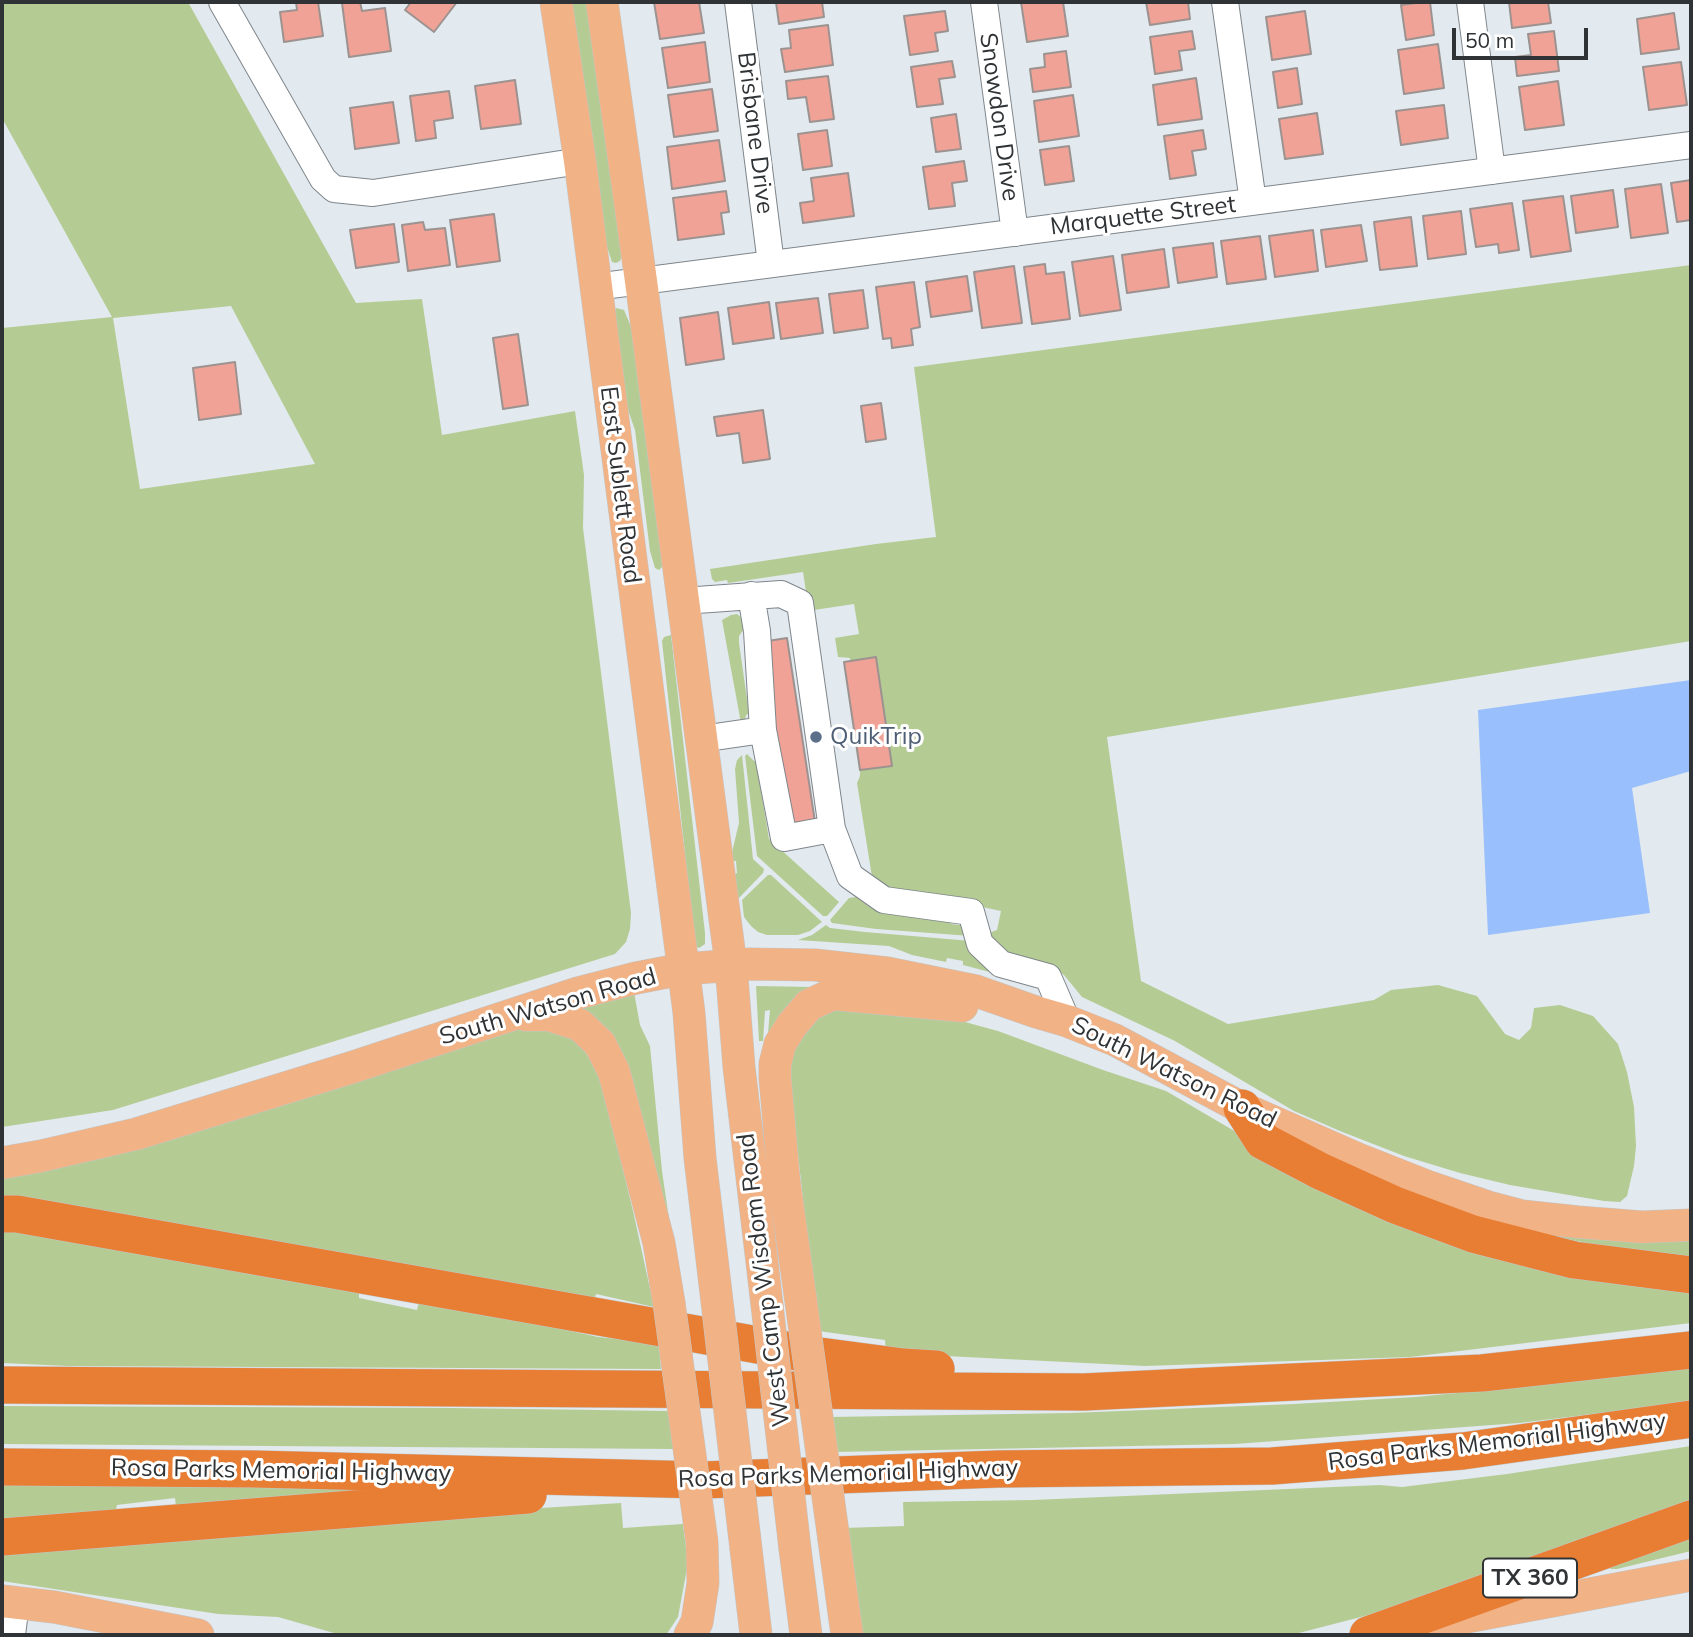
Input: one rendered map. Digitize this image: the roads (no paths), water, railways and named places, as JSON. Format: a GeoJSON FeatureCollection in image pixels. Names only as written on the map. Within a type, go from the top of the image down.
{"type":"FeatureCollection","features":[{"type":"Feature","properties":{"kind":"highway"},"geometry":{"type":"LineString","coordinates":[[1242,1108],[1263,1141],[1395,1205],[1473,1234],[1574,1260],[1691,1275]]}},
{"type":"Feature","properties":{"kind":"highway"},"geometry":{"type":"LineString","coordinates":[[2,1214],[17,1214],[820,1356],[903,1367],[1054,1378],[1084,1392]]}},
{"type":"Feature","properties":{"kind":"highway"},"geometry":{"type":"LineString","coordinates":[[2,1385],[1084,1392],[1482,1373],[1691,1350]]}},
{"type":"Feature","properties":{"kind":"highway","name":"Rosa Parks Memorial Highway"},"geometry":{"type":"LineString","coordinates":[[2,1467],[253,1468],[703,1480],[998,1469],[1272,1466],[1462,1451],[1691,1419]]}},
{"type":"Feature","properties":{"kind":"highway"},"geometry":{"type":"LineString","coordinates":[[2,1537],[449,1503],[703,1480]]}},
{"type":"Feature","properties":{"kind":"highway","name":"TX 360"},"geometry":{"type":"LineString","coordinates":[[1370,1635],[1691,1519]]}},
{"type":"Feature","properties":{"kind":"main road","name":"East Sublett Road"},"geometry":{"type":"LineString","coordinates":[[556,2],[580,161],[683,969]]}},
{"type":"Feature","properties":{"kind":"main road","name":"East Sublett Road"},"geometry":{"type":"LineString","coordinates":[[602,2],[731,965]]}},
{"type":"Feature","properties":{"kind":"main road"},"geometry":{"type":"LineString","coordinates":[[635,600],[683,601]]}},
{"type":"Feature","properties":{"kind":"main road","name":"South Watson Road"},"geometry":{"type":"LineString","coordinates":[[2,1163],[136,1134],[353,1067],[578,993],[636,978],[683,969],[731,965],[815,965],[887,973],[976,990],[1067,1021],[1115,1040],[1242,1108],[1359,1159],[1488,1207],[1522,1216],[1577,1222],[1642,1227],[1691,1225]]}},
{"type":"Feature","properties":{"kind":"main road","name":"West Camp Wisdom Road"},"geometry":{"type":"LineString","coordinates":[[731,965],[739,1067],[806,1635]]}},
{"type":"Feature","properties":{"kind":"main road","name":"West Camp Wisdom Road"},"geometry":{"type":"LineString","coordinates":[[683,969],[700,1158],[756,1635]]}},
{"type":"Feature","properties":{"kind":"main road"},"geometry":{"type":"LineString","coordinates":[[847,1635],[784,1180],[775,1078],[780,1044],[810,1005],[833,995],[1037,1012]]}},
{"type":"Feature","properties":{"kind":"main road"},"geometry":{"type":"LineString","coordinates":[[507,1016],[549,1014],[580,1025],[600,1044],[614,1072],[659,1243],[702,1542],[703,1583],[697,1622],[690,1635]]}},
{"type":"Feature","properties":{"kind":"main road"},"geometry":{"type":"LineString","coordinates":[[1370,1635],[1691,1575]]}},
{"type":"Feature","properties":{"kind":"main road"},"geometry":{"type":"LineString","coordinates":[[9,1602],[54,1607],[198,1635]]}},
{"type":"Feature","properties":{"kind":"street"},"geometry":{"type":"LineString","coordinates":[[222,2],[323,179],[334,188],[373,193],[580,161]]}},
{"type":"Feature","properties":{"kind":"street","name":"Brisbane Drive"},"geometry":{"type":"LineString","coordinates":[[738,2],[771,264]]}},
{"type":"Feature","properties":{"kind":"street","name":"Snowdon Drive"},"geometry":{"type":"LineString","coordinates":[[984,2],[1015,233]]}},
{"type":"Feature","properties":{"kind":"street"},"geometry":{"type":"LineString","coordinates":[[1225,2],[1252,202]]}},
{"type":"Feature","properties":{"kind":"street"},"geometry":{"type":"LineString","coordinates":[[1470,2],[1492,171]]}},
{"type":"Feature","properties":{"kind":"street","name":"Marquette Street"},"geometry":{"type":"LineString","coordinates":[[595,287],[1691,145]]}},
{"type":"Feature","properties":{"kind":"street"},"geometry":{"type":"LineString","coordinates":[[683,601],[781,594],[800,603],[832,828],[850,876],[884,900],[971,912],[980,944],[1001,964],[1048,977],[1067,1021]]}},
{"type":"Feature","properties":{"kind":"street"},"geometry":{"type":"LineString","coordinates":[[751,595],[757,631],[762,730],[784,838],[832,828]]}},
{"type":"Feature","properties":{"kind":"street"},"geometry":{"type":"LineString","coordinates":[[701,739],[762,730]]}},
{"type":"Feature","properties":{"kind":"street"},"geometry":{"type":"LineString","coordinates":[[9,1602],[12,1635]]}},
{"type":"Feature","properties":{"kind":"water"},"geometry":{"type":"Polygon","coordinates":[[[1691,680],[1691,771],[1632,788],[1650,913],[1488,935],[1478,710],[1691,680]]]}},
{"type":"Feature","properties":{"kind":"place","name":"QuikTrip"},"geometry":{"type":"Point","coordinates":[816,737]}}]}
